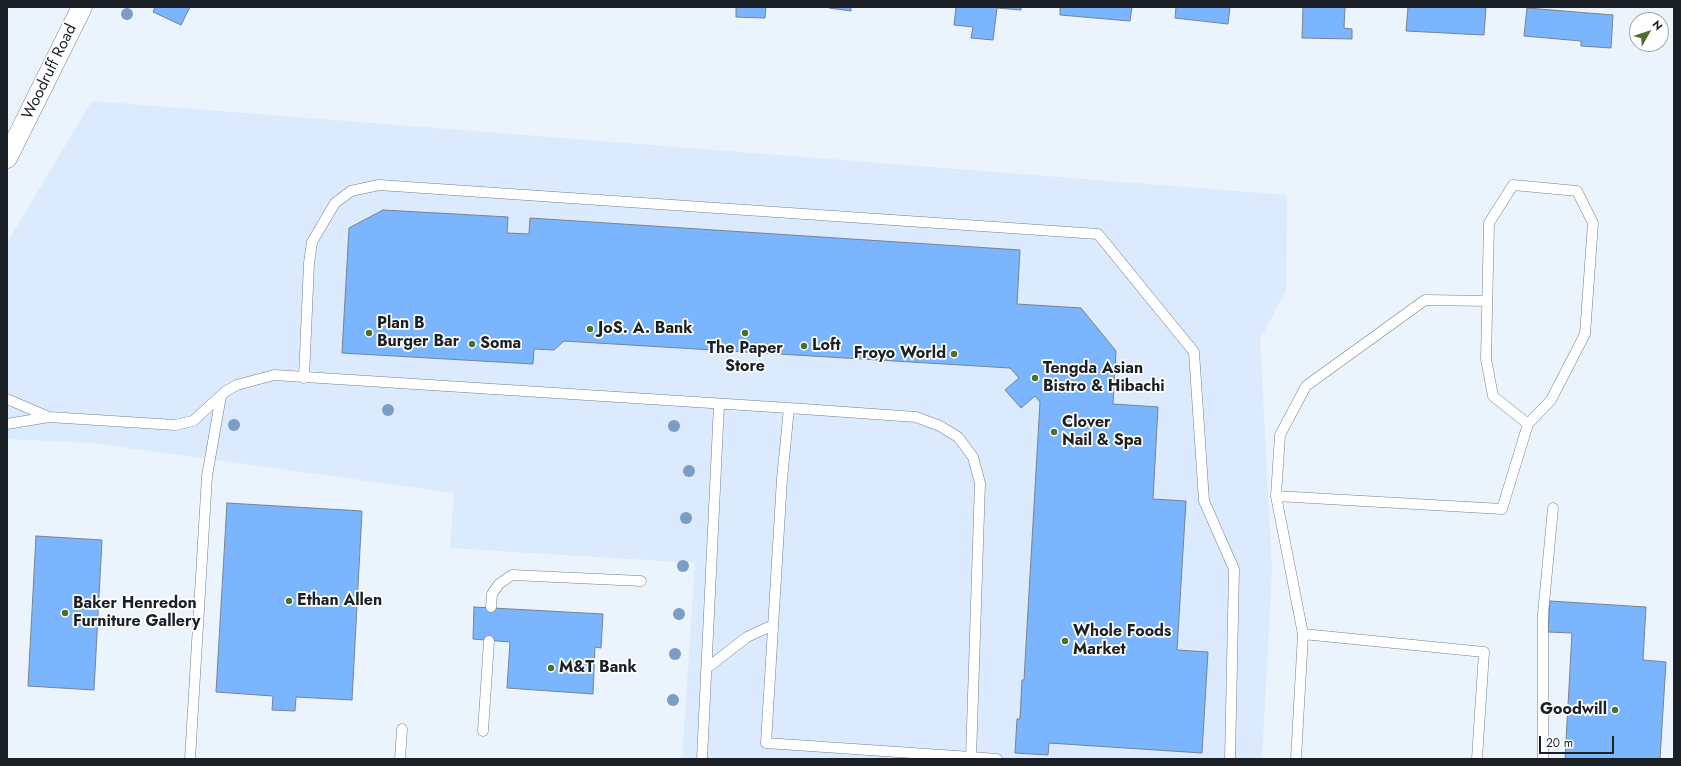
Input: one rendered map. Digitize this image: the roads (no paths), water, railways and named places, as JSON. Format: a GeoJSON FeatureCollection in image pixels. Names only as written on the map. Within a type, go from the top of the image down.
{"type":"FeatureCollection","features":[{"type":"Feature","properties":{"kind":"street","name":"Woodruff Road"},"geometry":{"type":"LineString","coordinates":[[7,158],[82,7]]}},
{"type":"Feature","properties":{"kind":"lane"},"geometry":{"type":"LineString","coordinates":[[304,378],[309,263],[312,242],[335,203],[351,191],[379,185],[1098,234],[1194,352],[1204,501],[1234,569],[1230,759]]}},
{"type":"Feature","properties":{"kind":"lane"},"geometry":{"type":"LineString","coordinates":[[1276,496],[1502,509],[1528,424],[1551,400],[1585,334],[1593,223],[1577,191],[1513,185],[1489,223],[1486,359],[1492,396],[1528,424]]}},
{"type":"Feature","properties":{"kind":"lane"},"geometry":{"type":"LineString","coordinates":[[1296,759],[1303,634],[1276,496],[1280,435],[1306,386],[1425,300],[1487,301]]}},
{"type":"Feature","properties":{"kind":"lane"},"geometry":{"type":"LineString","coordinates":[[7,424],[49,417],[176,425],[193,421],[221,396],[237,385],[254,379],[274,375],[916,417],[940,426],[958,437],[973,457],[980,483],[971,757]]}},
{"type":"Feature","properties":{"kind":"lane"},"geometry":{"type":"LineString","coordinates":[[190,759],[207,476],[221,396]]}},
{"type":"Feature","properties":{"kind":"lane"},"geometry":{"type":"LineString","coordinates":[[7,399],[49,417]]}},
{"type":"Feature","properties":{"kind":"lane"},"geometry":{"type":"LineString","coordinates":[[702,759],[719,405]]}},
{"type":"Feature","properties":{"kind":"lane"},"geometry":{"type":"LineString","coordinates":[[789,408],[782,479],[766,743],[997,759]]}},
{"type":"Feature","properties":{"kind":"lane"},"geometry":{"type":"LineString","coordinates":[[1543,759],[1543,614],[1553,508]]}},
{"type":"Feature","properties":{"kind":"lane"},"geometry":{"type":"LineString","coordinates":[[491,608],[492,594],[499,584],[512,575],[641,581]]}},
{"type":"Feature","properties":{"kind":"lane"},"geometry":{"type":"LineString","coordinates":[[707,668],[747,637],[773,625]]}},
{"type":"Feature","properties":{"kind":"lane"},"geometry":{"type":"LineString","coordinates":[[1303,634],[1484,652],[1477,759]]}},
{"type":"Feature","properties":{"kind":"lane"},"geometry":{"type":"LineString","coordinates":[[483,731],[489,641]]}},
{"type":"Feature","properties":{"kind":"lane"},"geometry":{"type":"LineString","coordinates":[[400,759],[402,729]]}},
{"type":"Feature","properties":{"kind":"place","name":"JoS. A. Bank"},"geometry":{"type":"Point","coordinates":[590,329]}},
{"type":"Feature","properties":{"kind":"place","name":"Plan B Burger Bar"},"geometry":{"type":"Point","coordinates":[369,333]}},
{"type":"Feature","properties":{"kind":"place","name":"The Paper Store"},"geometry":{"type":"Point","coordinates":[745,333]}},
{"type":"Feature","properties":{"kind":"place","name":"Soma"},"geometry":{"type":"Point","coordinates":[472,344]}},
{"type":"Feature","properties":{"kind":"place","name":"Loft"},"geometry":{"type":"Point","coordinates":[804,346]}},
{"type":"Feature","properties":{"kind":"place","name":"Froyo World"},"geometry":{"type":"Point","coordinates":[954,354]}},
{"type":"Feature","properties":{"kind":"place","name":"Tengda Asian Bistro & Hibachi"},"geometry":{"type":"Point","coordinates":[1035,378]}},
{"type":"Feature","properties":{"kind":"place","name":"Clover Nail & Spa"},"geometry":{"type":"Point","coordinates":[1054,432]}},
{"type":"Feature","properties":{"kind":"place","name":"Ethan Allen"},"geometry":{"type":"Point","coordinates":[289,601]}},
{"type":"Feature","properties":{"kind":"place","name":"Baker Henredon Furniture Gallery"},"geometry":{"type":"Point","coordinates":[65,613]}},
{"type":"Feature","properties":{"kind":"place","name":"Whole Foods Market"},"geometry":{"type":"Point","coordinates":[1065,641]}},
{"type":"Feature","properties":{"kind":"place","name":"M&T Bank"},"geometry":{"type":"Point","coordinates":[551,668]}},
{"type":"Feature","properties":{"kind":"place","name":"Goodwill"},"geometry":{"type":"Point","coordinates":[1615,710]}}]}
